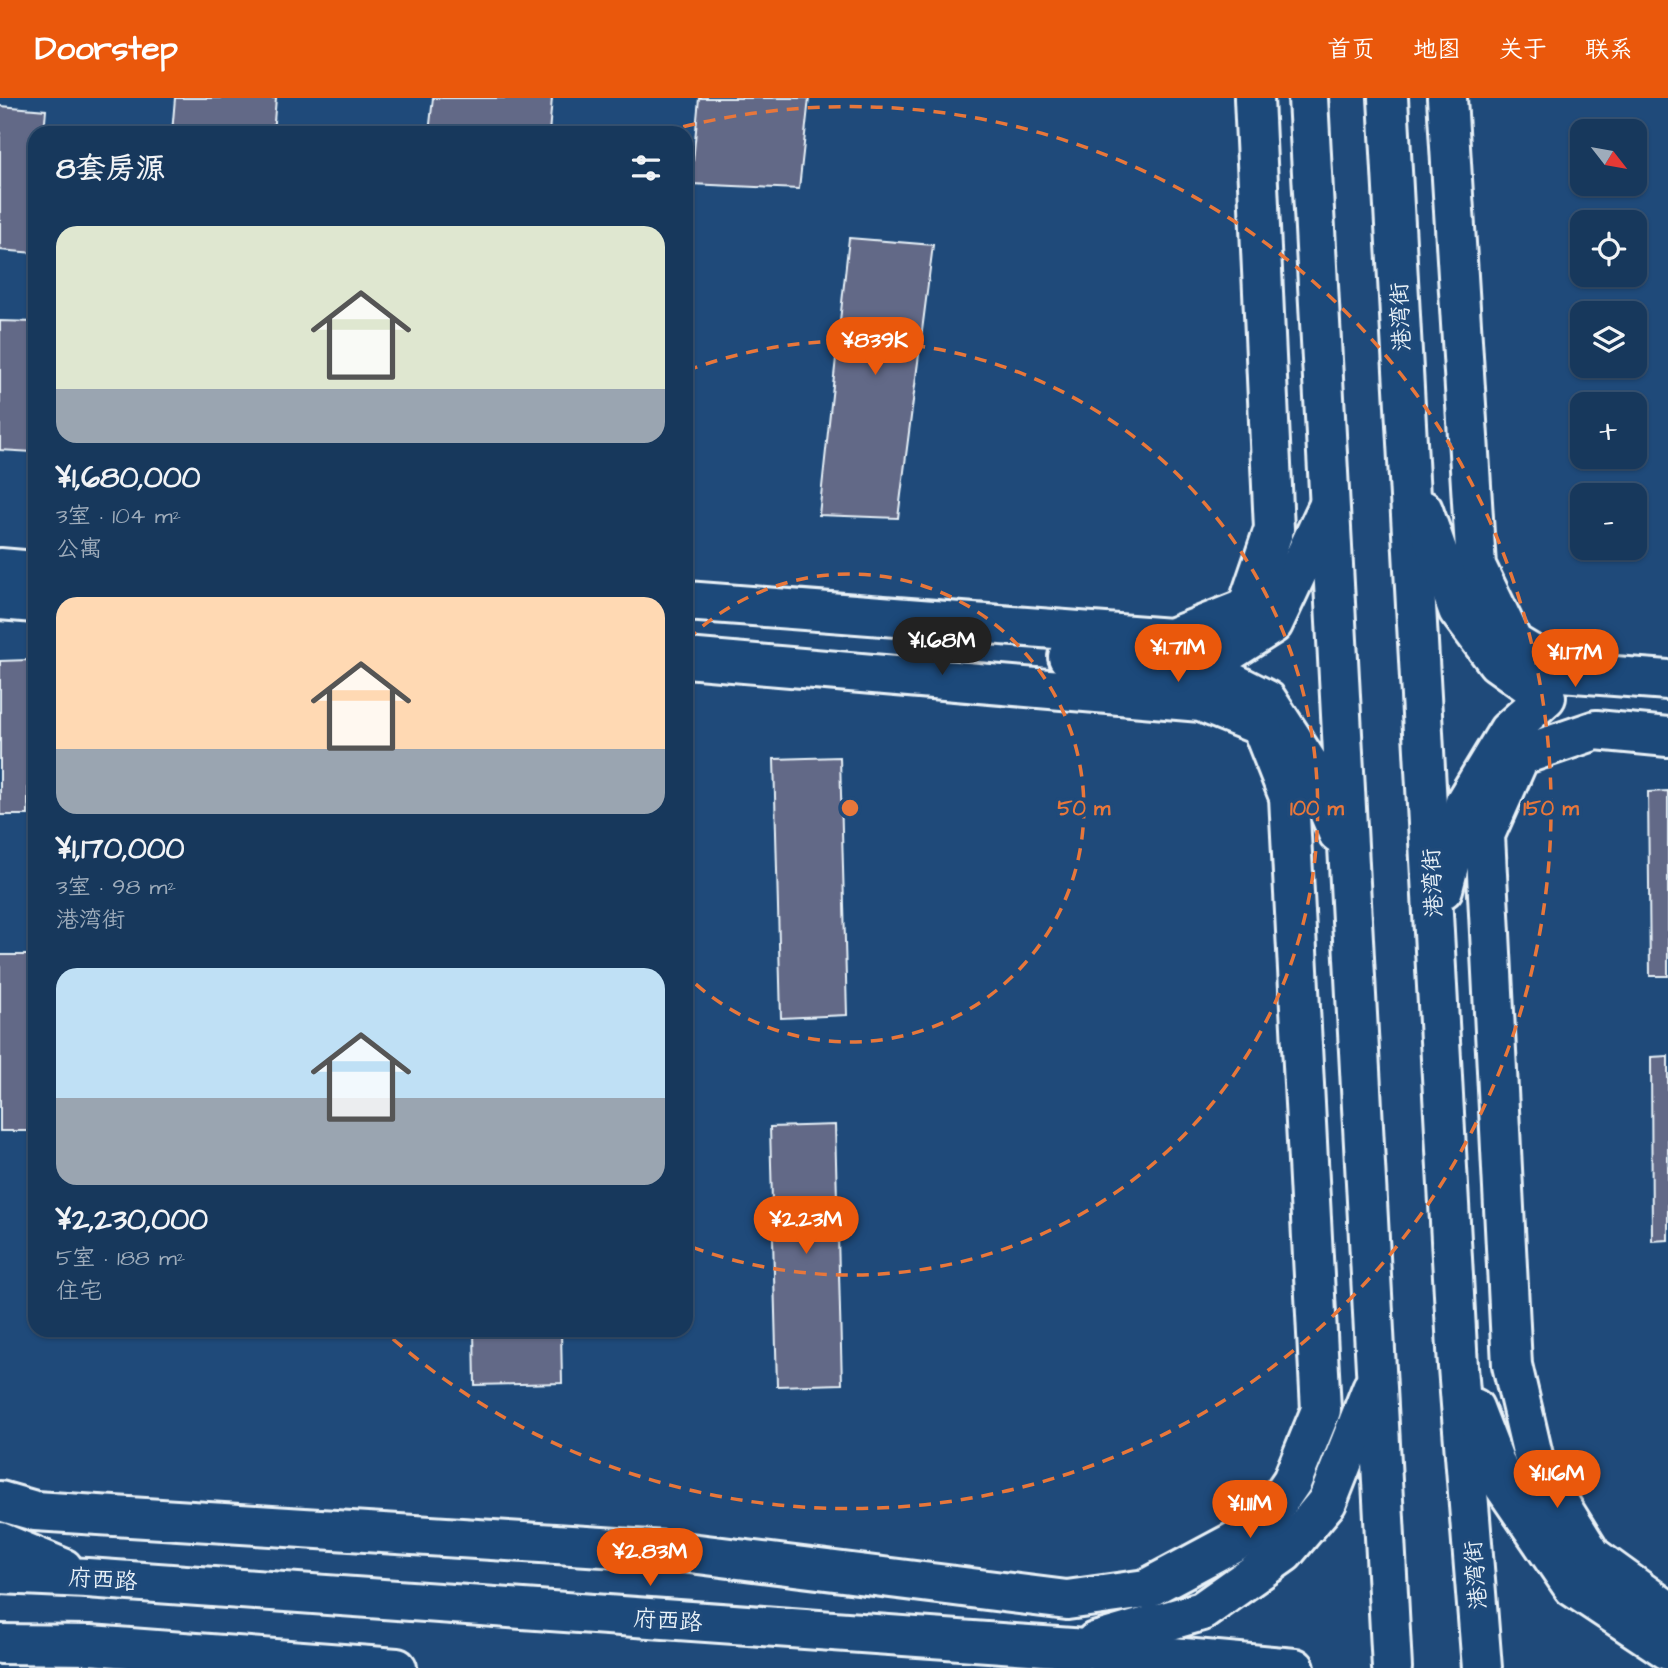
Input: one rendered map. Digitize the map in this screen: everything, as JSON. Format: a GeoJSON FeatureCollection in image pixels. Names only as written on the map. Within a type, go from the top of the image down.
{"type":"FeatureCollection","features":[{"type":"Feature","properties":{"kind":"street"},"geometry":{"type":"LineString","coordinates":[[693,602],[1171,638],[1247,608],[1274,529],[1254,98]]}},
{"type":"Feature","properties":{"kind":"street"},"geometry":{"type":"LineString","coordinates":[[1308,98],[1392,1668]]}},
{"type":"Feature","properties":{"kind":"street","name":"港湾街"},"geometry":{"type":"LineString","coordinates":[[1388,98],[1458,1367],[1482,1668]]}},
{"type":"Feature","properties":{"kind":"street"},"geometry":{"type":"LineString","coordinates":[[1447,98],[1476,566],[1513,643],[1560,672],[1668,680]]}},
{"type":"Feature","properties":{"kind":"street"},"geometry":{"type":"LineString","coordinates":[[1409,470],[1458,610],[1497,662],[1546,697],[1668,707]]}},
{"type":"Feature","properties":{"kind":"street"},"geometry":{"type":"LineString","coordinates":[[1204,668],[1273,624],[1330,502]]}},
{"type":"Feature","properties":{"kind":"street"},"geometry":{"type":"LineString","coordinates":[[0,549],[28,551]]}},
{"type":"Feature","properties":{"kind":"street"},"geometry":{"type":"LineString","coordinates":[[0,568],[28,570]]}},
{"type":"Feature","properties":{"kind":"street"},"geometry":{"type":"LineString","coordinates":[[0,600],[28,602]]}},
{"type":"Feature","properties":{"kind":"street"},"geometry":{"type":"LineString","coordinates":[[693,626],[1204,668],[1267,700],[1308,763],[1349,860]]}},
{"type":"Feature","properties":{"kind":"street"},"geometry":{"type":"LineString","coordinates":[[0,1501],[35,1511],[682,1552],[1067,1600],[1146,1589],[1260,1528],[1293,1481],[1321,1410],[1289,797],[1261,726],[1201,702],[693,659]]}},
{"type":"Feature","properties":{"kind":"street"},"geometry":{"type":"LineString","coordinates":[[1434,925],[1465,802],[1508,731],[1546,697]]}},
{"type":"Feature","properties":{"kind":"street"},"geometry":{"type":"LineString","coordinates":[[1668,737],[1596,730],[1520,756],[1485,835],[1512,1366],[1535,1464],[1592,1556],[1668,1611]]}},
{"type":"Feature","properties":{"kind":"street"},"geometry":{"type":"LineString","coordinates":[[1458,1367],[1504,1486],[1573,1587],[1668,1650]]}},
{"type":"Feature","properties":{"kind":"street"},"geometry":{"type":"LineString","coordinates":[[1072,1648],[1202,1611],[1284,1553],[1327,1502],[1377,1376]]}},
{"type":"Feature","properties":{"kind":"street"},"geometry":{"type":"LineString","coordinates":[[0,1542],[88,1578]]}},
{"type":"Feature","properties":{"kind":"street","name":"府西路"},"geometry":{"type":"LineString","coordinates":[[0,1574],[1072,1648],[1295,1668]]}},
{"type":"Feature","properties":{"kind":"street"},"geometry":{"type":"LineString","coordinates":[[0,1644],[90,1645],[397,1668]]}},
{"type":"Feature","properties":{"kind":"street"},"geometry":{"type":"LineString","coordinates":[[8,1668],[90,1645]]}},
{"type":"Feature","properties":{"kind":"building"},"geometry":{"type":"Polygon","coordinates":[[[175,98],[276,98],[274,126],[173,126],[175,98]]]}},
{"type":"Feature","properties":{"kind":"building"},"geometry":{"type":"Polygon","coordinates":[[[433,98],[552,98],[550,126],[430,126],[433,98]]]}},
{"type":"Feature","properties":{"kind":"building"},"geometry":{"type":"Polygon","coordinates":[[[699,98],[809,98],[799,189],[693,184],[699,98]]]}},
{"type":"Feature","properties":{"kind":"building"},"geometry":{"type":"Polygon","coordinates":[[[0,106],[46,110],[45,126],[28,126],[28,252],[0,250],[0,106]]]}},
{"type":"Feature","properties":{"kind":"building"},"geometry":{"type":"Polygon","coordinates":[[[849,238],[933,245],[898,518],[819,515],[849,238]]]}},
{"type":"Feature","properties":{"kind":"building"},"geometry":{"type":"Polygon","coordinates":[[[0,321],[28,322],[28,452],[0,450],[0,321]]]}},
{"type":"Feature","properties":{"kind":"building"},"geometry":{"type":"Polygon","coordinates":[[[28,660],[28,815],[0,815],[0,661],[28,660]]]}},
{"type":"Feature","properties":{"kind":"building"},"geometry":{"type":"Polygon","coordinates":[[[840,757],[847,1015],[781,1018],[774,759],[840,757]]]}},
{"type":"Feature","properties":{"kind":"building"},"geometry":{"type":"Polygon","coordinates":[[[1668,791],[1668,976],[1650,976],[1648,792],[1668,791]]]}},
{"type":"Feature","properties":{"kind":"building"},"geometry":{"type":"Polygon","coordinates":[[[0,955],[28,955],[28,1131],[0,1131],[0,955]]]}},
{"type":"Feature","properties":{"kind":"building"},"geometry":{"type":"Polygon","coordinates":[[[1668,1056],[1668,1240],[1652,1241],[1651,1057],[1668,1056]]]}},
{"type":"Feature","properties":{"kind":"building"},"geometry":{"type":"Polygon","coordinates":[[[835,1125],[842,1384],[777,1386],[770,1127],[835,1125]]]}},
{"type":"Feature","properties":{"kind":"building"},"geometry":{"type":"Polygon","coordinates":[[[474,1337],[561,1337],[562,1383],[475,1385],[474,1337]]]}}]}
